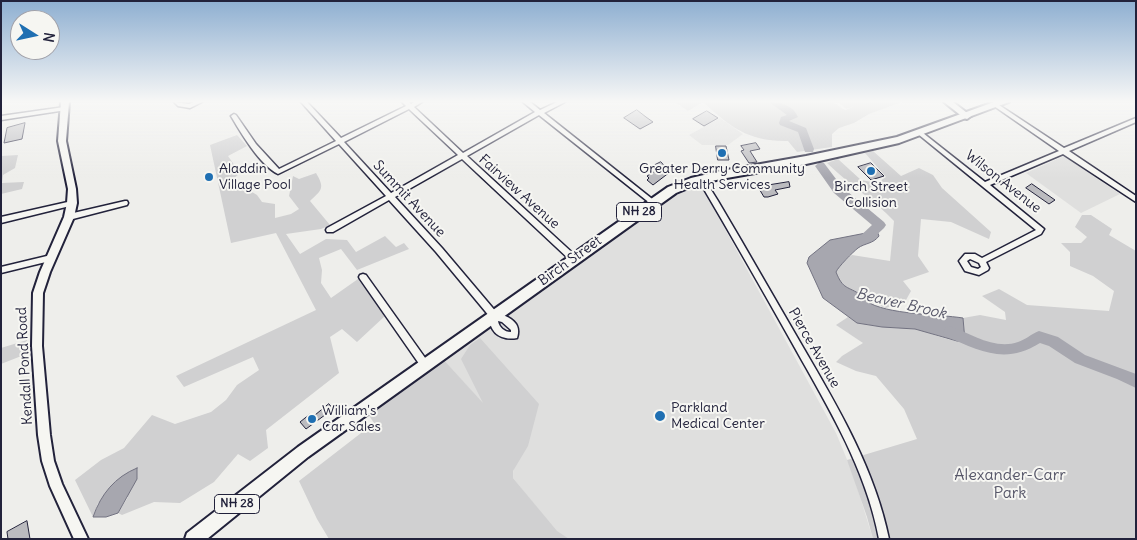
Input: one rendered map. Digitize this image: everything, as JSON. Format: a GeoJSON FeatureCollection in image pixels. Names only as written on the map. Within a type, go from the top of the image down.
{"type":"FeatureCollection","features":[{"type":"Feature","properties":{"kind":"main road","name":"Birch Street"},"geometry":{"type":"LineString","coordinates":[[194,539],[303,452],[672,190],[701,179],[857,150],[921,134],[938,127]]}},
{"type":"Feature","properties":{"kind":"street","name":"Kendall Pond Road"},"geometry":{"type":"LineString","coordinates":[[63,127],[62,141],[72,189],[72,204],[69,217],[40,286],[37,300],[38,346],[44,435],[52,474],[81,539]]}},
{"type":"Feature","properties":{"kind":"street"},"geometry":{"type":"LineString","coordinates":[[240,127],[260,156],[278,172],[365,127]]}},
{"type":"Feature","properties":{"kind":"street","name":"Summit Avenue"},"geometry":{"type":"LineString","coordinates":[[326,127],[452,264],[494,316]]}},
{"type":"Feature","properties":{"kind":"street","name":"Fairview Avenue"},"geometry":{"type":"LineString","coordinates":[[431,127],[574,259]]}},
{"type":"Feature","properties":{"kind":"street"},"geometry":{"type":"LineString","coordinates":[[330,230],[513,127]]}},
{"type":"Feature","properties":{"kind":"street"},"geometry":{"type":"LineString","coordinates":[[557,127],[653,202]]}},
{"type":"Feature","properties":{"kind":"street"},"geometry":{"type":"LineString","coordinates":[[1031,127],[1064,152],[1136,200]]}},
{"type":"Feature","properties":{"kind":"street"},"geometry":{"type":"LineString","coordinates":[[986,184],[1120,127]]}},
{"type":"Feature","properties":{"kind":"street","name":"Wilson Avenue"},"geometry":{"type":"LineString","coordinates":[[921,134],[1040,228],[1038,232],[982,261]]}},
{"type":"Feature","properties":{"kind":"street","name":"Pierce Avenue"},"geometry":{"type":"LineString","coordinates":[[701,179],[804,357],[852,446],[879,513],[884,539]]}},
{"type":"Feature","properties":{"kind":"street"},"geometry":{"type":"LineString","coordinates":[[69,217],[125,203]]}},
{"type":"Feature","properties":{"kind":"street"},"geometry":{"type":"LineString","coordinates":[[1,220],[72,204]]}},
{"type":"Feature","properties":{"kind":"street"},"geometry":{"type":"LineString","coordinates":[[1,270],[51,258]]}},
{"type":"Feature","properties":{"kind":"street"},"geometry":{"type":"LineString","coordinates":[[363,277],[424,365]]}},
{"type":"Feature","properties":{"kind":"shaded area"},"geometry":{"type":"Polygon","coordinates":[[[703,127],[733,127],[743,134],[728,145],[702,145],[689,135],[703,127]]]}},
{"type":"Feature","properties":{"kind":"shaded area"},"geometry":{"type":"Polygon","coordinates":[[[1064,156],[1120,194],[1081,213],[1026,173],[1064,156]]]}},
{"type":"Feature","properties":{"kind":"shaded area","name":"Parkland Medical Center"},"geometry":{"type":"Polygon","coordinates":[[[700,183],[836,433],[853,474],[873,539],[562,539],[513,478],[514,439],[443,359],[672,194],[700,183]]]}},
{"type":"Feature","properties":{"kind":"shaded area"},"geometry":{"type":"Polygon","coordinates":[[[873,228],[879,236],[874,241],[858,248],[837,270],[836,272],[841,282],[875,306],[913,313],[963,318],[965,341],[957,341],[915,329],[857,323],[823,298],[807,263],[809,257],[830,240],[866,233],[873,228]]]}},
{"type":"Feature","properties":{"kind":"shaded area"},"geometry":{"type":"Polygon","coordinates":[[[137,468],[137,479],[118,513],[106,517],[93,517],[100,501],[110,487],[122,476],[137,468]]]}},
{"type":"Feature","properties":{"kind":"green space"},"geometry":{"type":"Polygon","coordinates":[[[733,127],[841,127],[832,134],[832,147],[797,152],[788,141],[762,139],[733,127]]]}},
{"type":"Feature","properties":{"kind":"green space"},"geometry":{"type":"Polygon","coordinates":[[[237,135],[247,146],[228,156],[240,173],[232,180],[257,195],[262,202],[275,204],[275,218],[291,214],[299,209],[289,196],[293,176],[299,179],[316,173],[319,178],[321,182],[320,191],[310,201],[330,225],[321,229],[286,234],[300,254],[326,239],[347,240],[356,252],[385,236],[396,247],[404,243],[409,249],[357,270],[341,249],[319,258],[322,270],[321,283],[331,298],[358,279],[385,316],[357,342],[342,329],[330,337],[339,373],[266,430],[268,448],[250,461],[238,454],[214,482],[180,503],[154,502],[122,515],[118,513],[128,497],[98,503],[93,517],[75,480],[101,460],[124,448],[152,415],[175,424],[211,412],[226,400],[237,385],[259,370],[253,357],[184,387],[176,376],[316,310],[276,233],[231,243],[210,145],[237,135]]]}},
{"type":"Feature","properties":{"kind":"green space"},"geometry":{"type":"Polygon","coordinates":[[[873,151],[901,176],[919,168],[933,175],[942,188],[991,232],[989,239],[951,222],[921,219],[918,256],[929,272],[903,281],[911,291],[906,300],[886,308],[867,301],[860,295],[847,289],[839,280],[836,272],[838,266],[852,255],[890,261],[894,221],[827,163],[838,159],[861,180],[877,183],[886,177],[865,153],[873,151]]]}},
{"type":"Feature","properties":{"kind":"green space"},"geometry":{"type":"Polygon","coordinates":[[[18,155],[15,168],[3,175],[2,183],[24,182],[22,189],[1,194],[1,156],[18,155]]]}},
{"type":"Feature","properties":{"kind":"green space","name":"Alexander-Carr Park"},"geometry":{"type":"Polygon","coordinates":[[[1082,215],[1091,215],[1112,229],[1109,235],[1136,251],[1136,539],[873,539],[847,460],[917,439],[904,409],[876,376],[856,371],[836,362],[863,343],[836,325],[848,317],[864,324],[916,329],[946,339],[965,341],[963,318],[980,315],[1006,320],[1005,312],[982,296],[999,289],[1027,305],[1109,311],[1114,291],[1093,276],[1070,266],[1070,252],[1061,243],[1081,243],[1087,237],[1075,227],[1082,215]]]}},
{"type":"Feature","properties":{"kind":"green space"},"geometry":{"type":"Polygon","coordinates":[[[480,338],[539,404],[528,446],[513,471],[513,478],[557,531],[569,539],[329,539],[299,481],[374,423],[368,414],[443,359],[483,403],[461,359],[470,345],[480,338]]]}},
{"type":"Feature","properties":{"kind":"green space"},"geometry":{"type":"Polygon","coordinates":[[[27,340],[29,353],[1,364],[1,348],[27,340]]]}},
{"type":"Feature","properties":{"kind":"building"},"geometry":{"type":"Polygon","coordinates":[[[24,127],[22,139],[4,143],[7,128],[24,127]]]}},
{"type":"Feature","properties":{"kind":"building"},"geometry":{"type":"Polygon","coordinates":[[[756,143],[760,149],[750,151],[757,162],[749,163],[741,151],[744,150],[741,146],[756,143]]]}},
{"type":"Feature","properties":{"kind":"building","name":"Greater Derry Community Health Services"},"geometry":{"type":"Polygon","coordinates":[[[716,146],[726,146],[729,160],[718,160],[716,146]]]}},
{"type":"Feature","properties":{"kind":"building"},"geometry":{"type":"Polygon","coordinates":[[[661,162],[670,172],[653,185],[647,180],[649,178],[647,176],[659,169],[655,165],[661,162]]]}},
{"type":"Feature","properties":{"kind":"building","name":"Birch Street Collision"},"geometry":{"type":"Polygon","coordinates":[[[871,163],[884,176],[871,180],[858,167],[871,163]]]}},
{"type":"Feature","properties":{"kind":"building"},"geometry":{"type":"Polygon","coordinates":[[[789,182],[790,187],[775,190],[778,194],[768,197],[764,197],[758,187],[789,182]]]}},
{"type":"Feature","properties":{"kind":"building"},"geometry":{"type":"Polygon","coordinates":[[[1032,184],[1055,200],[1049,204],[1026,188],[1032,184]]]}},
{"type":"Feature","properties":{"kind":"building","name":"William's Car Sales"},"geometry":{"type":"Polygon","coordinates":[[[329,404],[333,409],[306,429],[300,422],[310,414],[312,417],[329,404]]]}},
{"type":"Feature","properties":{"kind":"building"},"geometry":{"type":"Polygon","coordinates":[[[27,521],[30,539],[8,539],[7,532],[27,521]]]}},
{"type":"Feature","properties":{"kind":"waterway","name":"Beaver Brook"},"geometry":{"type":"LineString","coordinates":[[795,127],[802,130],[809,149]]}},
{"type":"Feature","properties":{"kind":"waterway","name":"Beaver Brook"},"geometry":{"type":"LineString","coordinates":[[820,166],[838,190],[880,225],[863,239]]}},
{"type":"Feature","properties":{"kind":"waterway","name":"Beaver Brook"},"geometry":{"type":"LineString","coordinates":[[950,332],[976,343],[1004,350],[1022,347],[1039,337],[1053,341],[1080,359],[1122,374],[1136,382]]}},
{"type":"Feature","properties":{"kind":"place","name":"Greater Derry Community Health Services"},"geometry":{"type":"Point","coordinates":[722,153]}},
{"type":"Feature","properties":{"kind":"place","name":"Birch Street Collision"},"geometry":{"type":"Point","coordinates":[871,171]}},
{"type":"Feature","properties":{"kind":"place","name":"Aladdin Village Pool"},"geometry":{"type":"Point","coordinates":[209,177]}},
{"type":"Feature","properties":{"kind":"place","name":"Parkland Medical Center"},"geometry":{"type":"Point","coordinates":[660,416]}},
{"type":"Feature","properties":{"kind":"place","name":"William's Car Sales"},"geometry":{"type":"Point","coordinates":[312,419]}}]}
